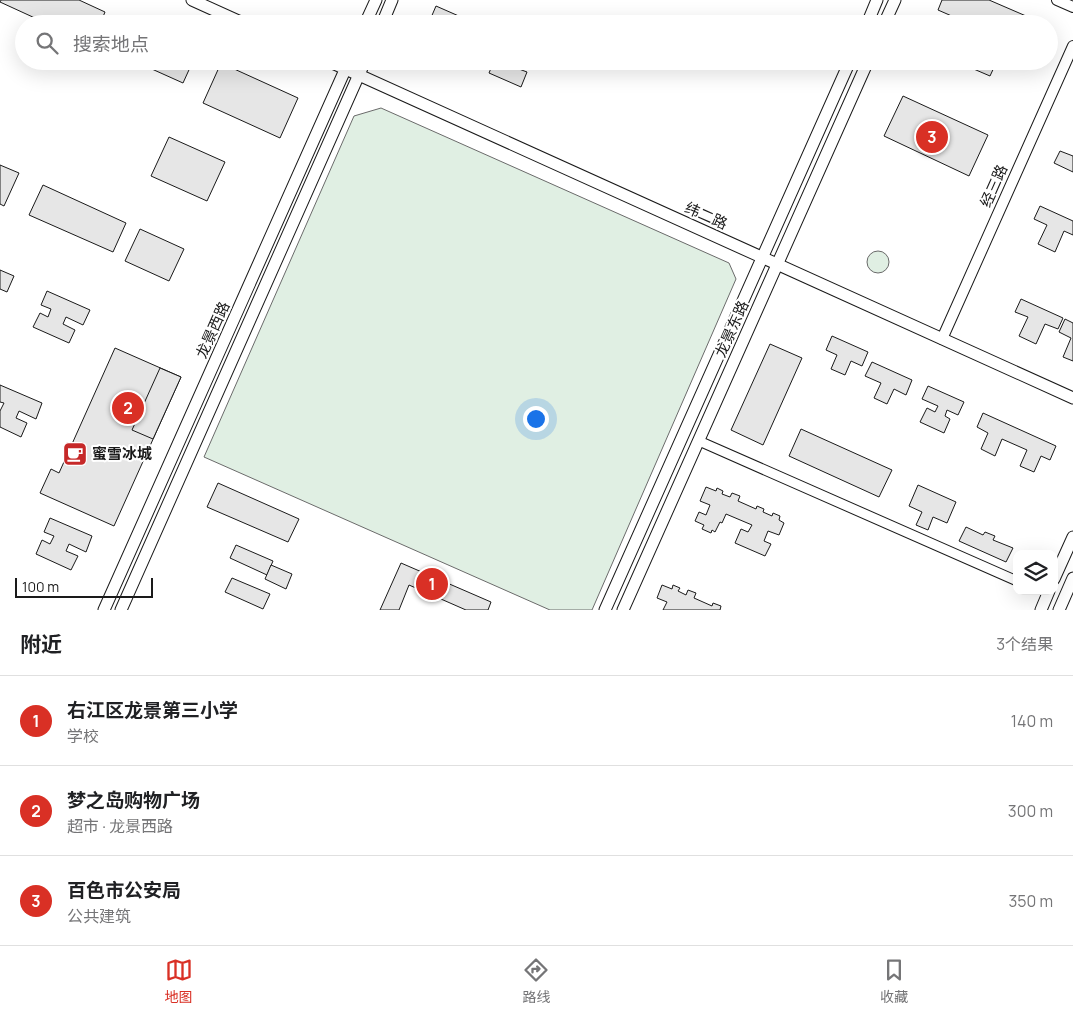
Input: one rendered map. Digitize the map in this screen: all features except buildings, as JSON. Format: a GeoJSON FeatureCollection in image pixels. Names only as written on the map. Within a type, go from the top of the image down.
{"type":"FeatureCollection","features":[{"type":"Feature","properties":{"kind":"main road"},"geometry":{"type":"LineString","coordinates":[[192,0],[225,15]]}},
{"type":"Feature","properties":{"kind":"main road"},"geometry":{"type":"LineString","coordinates":[[369,15],[376,0]]}},
{"type":"Feature","properties":{"kind":"main road"},"geometry":{"type":"LineString","coordinates":[[386,15],[392,0]]}},
{"type":"Feature","properties":{"kind":"main road"},"geometry":{"type":"LineString","coordinates":[[870,15],[877,0]]}},
{"type":"Feature","properties":{"kind":"main road"},"geometry":{"type":"LineString","coordinates":[[888,15],[895,0]]}},
{"type":"Feature","properties":{"kind":"main road","name":"龙景西路"},"geometry":{"type":"LineString","coordinates":[[104,610],[345,70]]}},
{"type":"Feature","properties":{"kind":"main road","name":"纬二路"},"geometry":{"type":"LineString","coordinates":[[353,70],[359,75],[1073,398]]}},
{"type":"Feature","properties":{"kind":"main road","name":"龙景西路"},"geometry":{"type":"LineString","coordinates":[[121,610],[361,70]]}},
{"type":"Feature","properties":{"kind":"main road","name":"龙景东路"},"geometry":{"type":"LineString","coordinates":[[605,610],[846,70]]}},
{"type":"Feature","properties":{"kind":"main road","name":"龙景东路"},"geometry":{"type":"LineString","coordinates":[[623,610],[864,70]]}},
{"type":"Feature","properties":{"kind":"main road"},"geometry":{"type":"LineString","coordinates":[[1058,570],[1073,537]]}},
{"type":"Feature","properties":{"kind":"main road"},"geometry":{"type":"LineString","coordinates":[[1059,610],[1073,578]]}},
{"type":"Feature","properties":{"kind":"main road"},"geometry":{"type":"LineString","coordinates":[[1041,610],[1045,595]]}},
{"type":"Feature","properties":{"kind":"street"},"geometry":{"type":"LineString","coordinates":[[1057,0],[1073,7]]}},
{"type":"Feature","properties":{"kind":"street","name":"经三路"},"geometry":{"type":"LineString","coordinates":[[942,339],[1073,46]]}},
{"type":"Feature","properties":{"kind":"street"},"geometry":{"type":"LineString","coordinates":[[698,441],[1013,578]]}},
{"type":"Feature","properties":{"kind":"green space"},"geometry":{"type":"Polygon","coordinates":[[[381,108],[729,263],[736,279],[592,610],[550,610],[204,457],[354,116],[381,108]]]}},
{"type":"Feature","properties":{"kind":"green space"},"geometry":{"type":"Polygon","coordinates":[[[878,251],[886,254],[889,262],[886,270],[878,273],[870,270],[867,262],[870,254],[878,251]]]}},
{"type":"Feature","properties":{"kind":"place","name":"百色市公安局"},"geometry":{"type":"Point","coordinates":[932,137]}},
{"type":"Feature","properties":{"kind":"place","name":"梦之岛购物广场"},"geometry":{"type":"Point","coordinates":[128,408]}},
{"type":"Feature","properties":{"kind":"place","name":"蜜雪冰城"},"geometry":{"type":"Point","coordinates":[75,454]}},
{"type":"Feature","properties":{"kind":"place","name":"右江区龙景第三小学"},"geometry":{"type":"Point","coordinates":[432,584]}}]}
